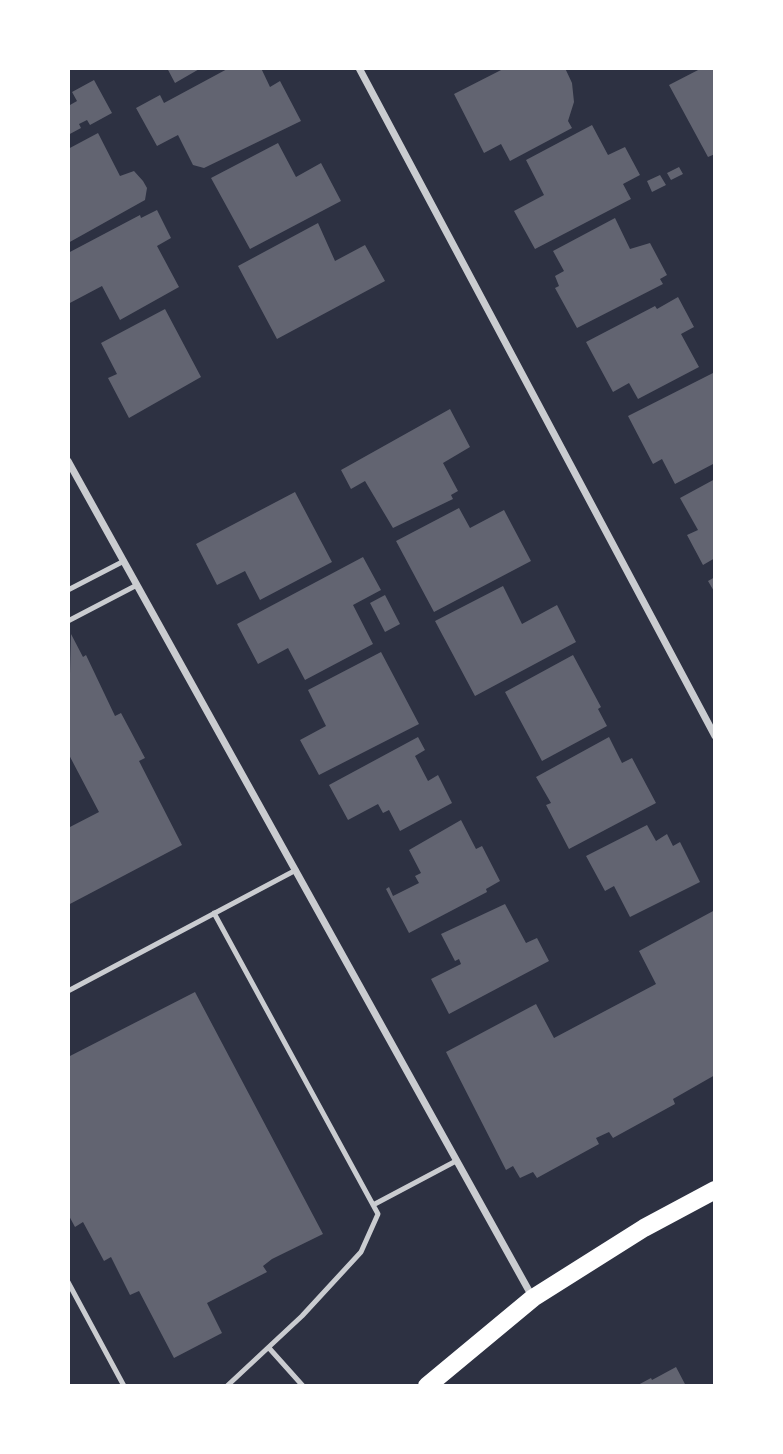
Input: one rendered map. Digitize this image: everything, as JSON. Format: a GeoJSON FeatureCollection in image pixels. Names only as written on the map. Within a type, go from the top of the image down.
{"type":"FeatureCollection","features":[{"type":"Feature","properties":{"kind":"main road"},"geometry":{"type":"LineString","coordinates":[[428,1386],[533,1298],[644,1227],[715,1189]]}},
{"type":"Feature","properties":{"kind":"street"},"geometry":{"type":"LineString","coordinates":[[359,68],[715,736]]}},
{"type":"Feature","properties":{"kind":"street"},"geometry":{"type":"LineString","coordinates":[[68,461],[533,1298]]}},
{"type":"Feature","properties":{"kind":"lane"},"geometry":{"type":"LineString","coordinates":[[68,590],[124,561]]}},
{"type":"Feature","properties":{"kind":"lane"},"geometry":{"type":"LineString","coordinates":[[68,621],[137,585]]}},
{"type":"Feature","properties":{"kind":"lane"},"geometry":{"type":"LineString","coordinates":[[68,991],[296,870]]}},
{"type":"Feature","properties":{"kind":"lane"},"geometry":{"type":"LineString","coordinates":[[214,913],[378,1214],[361,1252],[268,1348],[227,1386]]}},
{"type":"Feature","properties":{"kind":"lane"},"geometry":{"type":"LineString","coordinates":[[373,1205],[456,1161]]}},
{"type":"Feature","properties":{"kind":"lane"},"geometry":{"type":"LineString","coordinates":[[68,1282],[124,1386]]}},
{"type":"Feature","properties":{"kind":"lane"},"geometry":{"type":"LineString","coordinates":[[268,1348],[303,1386]]}},
{"type":"Feature","properties":{"kind":"building"},"geometry":{"type":"Polygon","coordinates":[[[167,68],[201,68],[175,83],[167,68]]]}},
{"type":"Feature","properties":{"kind":"building"},"geometry":{"type":"Polygon","coordinates":[[[229,68],[261,68],[270,87],[280,81],[301,121],[204,168],[193,165],[178,135],[157,146],[136,108],[160,95],[164,103],[229,68]]]}},
{"type":"Feature","properties":{"kind":"building"},"geometry":{"type":"Polygon","coordinates":[[[505,68],[565,68],[572,83],[574,102],[568,121],[572,128],[510,161],[501,144],[484,153],[454,94],[505,68]]]}},
{"type":"Feature","properties":{"kind":"building"},"geometry":{"type":"Polygon","coordinates":[[[702,68],[715,68],[715,154],[708,157],[669,85],[702,68]]]}},
{"type":"Feature","properties":{"kind":"building"},"geometry":{"type":"Polygon","coordinates":[[[94,80],[112,113],[90,125],[87,120],[79,124],[81,128],[68,135],[68,102],[70,105],[77,101],[72,92],[94,80]]]}},
{"type":"Feature","properties":{"kind":"building"},"geometry":{"type":"Polygon","coordinates":[[[592,125],[608,155],[625,147],[640,175],[623,184],[631,199],[535,249],[514,211],[544,195],[526,160],[592,125]]]}},
{"type":"Feature","properties":{"kind":"building"},"geometry":{"type":"Polygon","coordinates":[[[98,133],[120,176],[134,171],[143,181],[147,188],[145,200],[68,243],[68,149],[98,133]]]}},
{"type":"Feature","properties":{"kind":"building"},"geometry":{"type":"Polygon","coordinates":[[[278,143],[296,177],[321,163],[341,201],[250,249],[211,178],[278,143]]]}},
{"type":"Feature","properties":{"kind":"building"},"geometry":{"type":"Polygon","coordinates":[[[679,167],[683,174],[671,180],[667,173],[679,167]]]}},
{"type":"Feature","properties":{"kind":"building"},"geometry":{"type":"Polygon","coordinates":[[[660,175],[666,185],[652,192],[647,181],[660,175]]]}},
{"type":"Feature","properties":{"kind":"building"},"geometry":{"type":"Polygon","coordinates":[[[157,210],[171,238],[157,246],[179,287],[120,320],[102,286],[68,304],[68,253],[140,215],[141,218],[157,210]]]}},
{"type":"Feature","properties":{"kind":"building"},"geometry":{"type":"Polygon","coordinates":[[[615,218],[630,249],[650,243],[667,275],[660,279],[663,284],[577,328],[555,288],[559,286],[555,276],[564,271],[553,251],[615,218]]]}},
{"type":"Feature","properties":{"kind":"building"},"geometry":{"type":"Polygon","coordinates":[[[318,223],[335,261],[365,245],[385,281],[277,339],[238,266],[318,223]]]}},
{"type":"Feature","properties":{"kind":"building"},"geometry":{"type":"Polygon","coordinates":[[[678,297],[694,327],[681,334],[699,367],[638,399],[629,383],[613,392],[586,342],[678,297]]]}},
{"type":"Feature","properties":{"kind":"building"},"geometry":{"type":"Polygon","coordinates":[[[165,309],[201,377],[129,418],[108,378],[117,374],[101,343],[165,309]]]}},
{"type":"Feature","properties":{"kind":"building"},"geometry":{"type":"Polygon","coordinates":[[[715,372],[715,463],[675,484],[662,459],[653,464],[628,416],[715,372]]]}},
{"type":"Feature","properties":{"kind":"building"},"geometry":{"type":"Polygon","coordinates":[[[450,409],[470,447],[443,463],[458,491],[451,495],[453,499],[393,528],[365,481],[351,489],[341,470],[450,409]]]}},
{"type":"Feature","properties":{"kind":"building"},"geometry":{"type":"Polygon","coordinates":[[[715,479],[715,558],[703,565],[687,535],[698,530],[680,498],[715,479]]]}},
{"type":"Feature","properties":{"kind":"building"},"geometry":{"type":"Polygon","coordinates":[[[295,492],[332,562],[260,600],[245,571],[217,585],[196,544],[295,492]]]}},
{"type":"Feature","properties":{"kind":"building"},"geometry":{"type":"Polygon","coordinates":[[[459,508],[470,528],[504,510],[531,561],[434,612],[396,541],[459,508]]]}},
{"type":"Feature","properties":{"kind":"building"},"geometry":{"type":"Polygon","coordinates":[[[363,557],[381,590],[353,605],[373,644],[305,680],[288,648],[258,664],[237,624],[363,557]]]}},
{"type":"Feature","properties":{"kind":"building"},"geometry":{"type":"Polygon","coordinates":[[[715,577],[715,593],[708,581],[715,577]]]}},
{"type":"Feature","properties":{"kind":"building"},"geometry":{"type":"Polygon","coordinates":[[[503,586],[522,624],[557,605],[576,642],[475,696],[435,621],[503,586]]]}},
{"type":"Feature","properties":{"kind":"building"},"geometry":{"type":"Polygon","coordinates":[[[385,595],[400,624],[385,632],[370,603],[385,595]]]}},
{"type":"Feature","properties":{"kind":"building"},"geometry":{"type":"Polygon","coordinates":[[[71,634],[83,657],[86,655],[115,716],[121,713],[145,758],[139,761],[182,845],[68,905],[68,828],[99,812],[68,753],[71,634]]]}},
{"type":"Feature","properties":{"kind":"building"},"geometry":{"type":"Polygon","coordinates":[[[381,652],[419,724],[319,775],[300,740],[326,726],[308,690],[381,652]]]}},
{"type":"Feature","properties":{"kind":"building"},"geometry":{"type":"Polygon","coordinates":[[[573,655],[601,707],[598,709],[607,726],[542,761],[505,692],[573,655]]]}},
{"type":"Feature","properties":{"kind":"building"},"geometry":{"type":"Polygon","coordinates":[[[418,737],[425,750],[415,756],[428,781],[438,775],[452,803],[400,831],[389,810],[383,813],[378,804],[348,820],[329,785],[418,737]]]}},
{"type":"Feature","properties":{"kind":"building"},"geometry":{"type":"Polygon","coordinates":[[[609,737],[622,763],[632,758],[656,803],[569,849],[546,805],[551,803],[536,777],[609,737]]]}},
{"type":"Feature","properties":{"kind":"building"},"geometry":{"type":"Polygon","coordinates":[[[461,820],[476,849],[482,846],[500,881],[486,889],[487,892],[409,933],[386,889],[389,887],[393,896],[419,883],[415,876],[421,873],[409,850],[461,820]]]}},
{"type":"Feature","properties":{"kind":"building"},"geometry":{"type":"Polygon","coordinates":[[[647,825],[656,841],[667,834],[673,846],[680,842],[700,882],[630,917],[614,886],[605,891],[586,856],[647,825]]]}},
{"type":"Feature","properties":{"kind":"building"},"geometry":{"type":"Polygon","coordinates":[[[505,904],[526,943],[537,938],[549,961],[449,1014],[431,979],[461,964],[459,959],[455,961],[441,934],[505,904]]]}},
{"type":"Feature","properties":{"kind":"building"},"geometry":{"type":"Polygon","coordinates":[[[715,910],[715,1075],[673,1099],[675,1104],[613,1138],[609,1132],[596,1138],[599,1144],[537,1178],[533,1172],[520,1178],[513,1166],[506,1170],[446,1052],[536,1004],[554,1038],[656,984],[639,951],[715,910]]]}},
{"type":"Feature","properties":{"kind":"building"},"geometry":{"type":"Polygon","coordinates":[[[195,992],[323,1234],[272,1259],[263,1266],[267,1272],[207,1303],[222,1333],[174,1358],[139,1291],[130,1295],[111,1257],[104,1261],[83,1222],[75,1227],[68,1214],[68,1057],[195,992]]]}},
{"type":"Feature","properties":{"kind":"building"},"geometry":{"type":"Polygon","coordinates":[[[676,1367],[686,1386],[636,1386],[651,1378],[652,1380],[676,1367]]]}}]}
